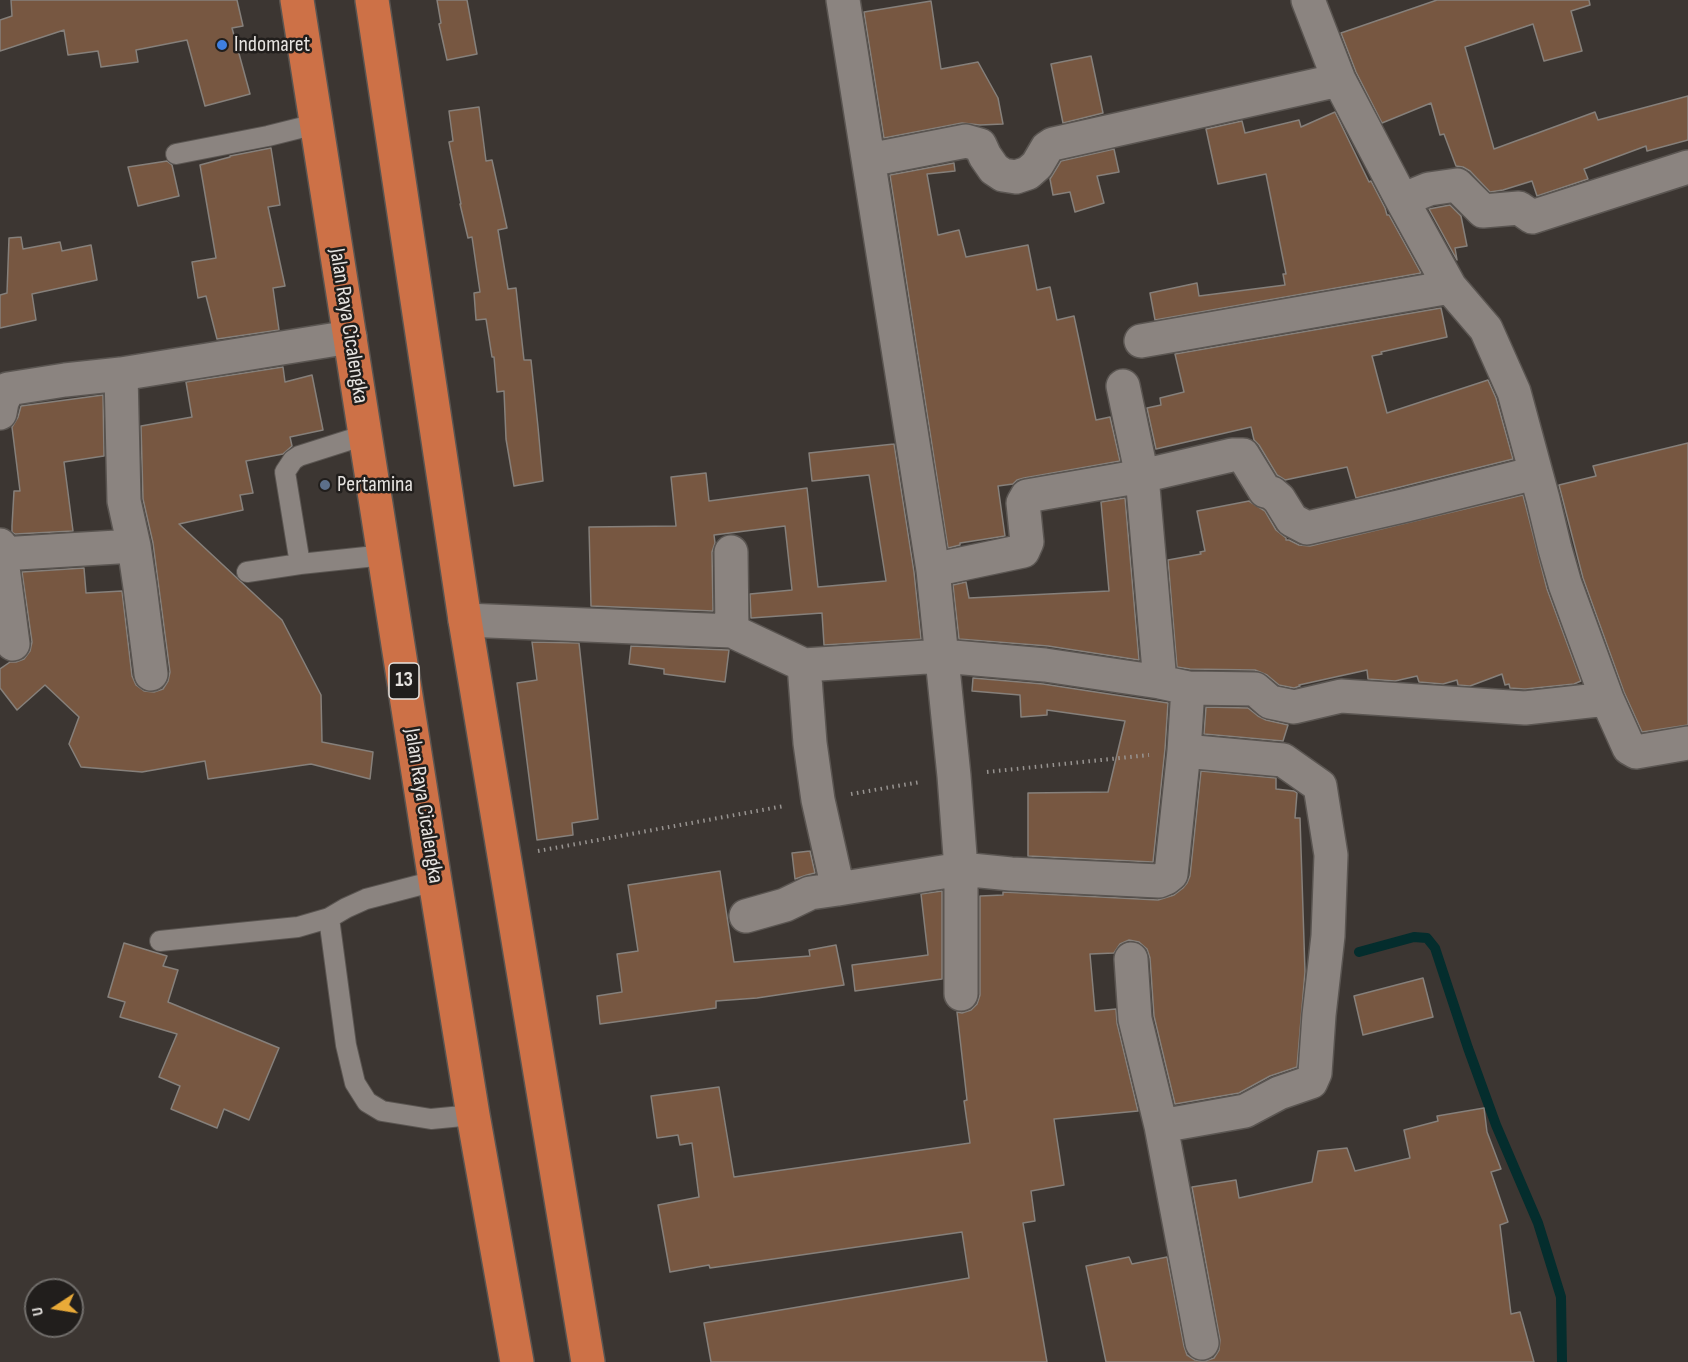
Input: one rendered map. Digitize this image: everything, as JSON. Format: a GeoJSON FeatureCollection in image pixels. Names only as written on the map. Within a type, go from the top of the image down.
{"type":"FeatureCollection","features":[{"type":"Feature","properties":{"kind":"highway","name":"Jalan Raya Cicalengka"},"geometry":{"type":"LineString","coordinates":[[297,0],[435,881],[473,1115],[517,1362]]}},
{"type":"Feature","properties":{"kind":"highway"},"geometry":{"type":"LineString","coordinates":[[372,0],[465,620],[588,1362]]}},
{"type":"Feature","properties":{"kind":"street"},"geometry":{"type":"LineString","coordinates":[[843,0],[933,570],[961,869],[961,994]]}},
{"type":"Feature","properties":{"kind":"street"},"geometry":{"type":"LineString","coordinates":[[1308,0],[1339,80],[1402,200],[1450,287],[1486,329],[1514,392],[1565,584],[1607,699],[1629,748],[1636,752],[1688,743]]}},
{"type":"Feature","properties":{"kind":"street"},"geometry":{"type":"LineString","coordinates":[[868,160],[966,141],[980,145],[994,169],[1004,175],[1016,177],[1028,173],[1037,165],[1047,148],[1053,144],[1339,80]]}},
{"type":"Feature","properties":{"kind":"street"},"geometry":{"type":"LineString","coordinates":[[1402,200],[1429,189],[1457,185],[1483,211],[1519,208],[1532,217],[1688,167]]}},
{"type":"Feature","properties":{"kind":"street"},"geometry":{"type":"LineString","coordinates":[[1141,341],[1450,287]]}},
{"type":"Feature","properties":{"kind":"street"},"geometry":{"type":"LineString","coordinates":[[0,412],[8,389],[121,374],[350,337]]}},
{"type":"Feature","properties":{"kind":"street"},"geometry":{"type":"LineString","coordinates":[[121,374],[124,501],[134,546],[151,674]]}},
{"type":"Feature","properties":{"kind":"street"},"geometry":{"type":"LineString","coordinates":[[746,916],[785,904],[810,893],[961,869],[1011,874],[1159,881],[1171,873],[1184,751],[1142,476],[1123,386]]}},
{"type":"Feature","properties":{"kind":"street"},"geometry":{"type":"LineString","coordinates":[[933,570],[1023,551],[1028,542],[1023,503],[1027,496],[1142,476],[1232,455],[1244,455],[1265,491],[1279,499],[1292,520],[1307,528],[1536,473]]}},
{"type":"Feature","properties":{"kind":"street"},"geometry":{"type":"LineString","coordinates":[[13,644],[1,549],[134,546]]}},
{"type":"Feature","properties":{"kind":"street"},"geometry":{"type":"LineString","coordinates":[[731,552],[732,631]]}},
{"type":"Feature","properties":{"kind":"street"},"geometry":{"type":"LineString","coordinates":[[465,620],[732,631],[804,665],[942,656],[1045,665],[1174,685],[1255,689],[1270,702],[1294,707],[1341,696],[1525,708],[1607,699]]}},
{"type":"Feature","properties":{"kind":"street"},"geometry":{"type":"LineString","coordinates":[[804,665],[816,789],[838,889]]}},
{"type":"Feature","properties":{"kind":"street"},"geometry":{"type":"LineString","coordinates":[[1161,1126],[1245,1111],[1279,1093],[1311,1082],[1315,1074],[1328,936],[1331,855],[1320,786],[1283,760],[1184,751]]}},
{"type":"Feature","properties":{"kind":"street"},"geometry":{"type":"LineString","coordinates":[[1131,959],[1135,1019],[1161,1126],[1202,1343]]}},
{"type":"Feature","properties":{"kind":"lane"},"geometry":{"type":"LineString","coordinates":[[176,154],[316,124]]}},
{"type":"Feature","properties":{"kind":"lane"},"geometry":{"type":"LineString","coordinates":[[300,564],[285,472],[299,456],[365,435]]}},
{"type":"Feature","properties":{"kind":"lane"},"geometry":{"type":"LineString","coordinates":[[247,572],[385,555]]}},
{"type":"Feature","properties":{"kind":"lane"},"geometry":{"type":"LineString","coordinates":[[160,941],[298,927],[330,918],[366,899],[435,881]]}},
{"type":"Feature","properties":{"kind":"lane"},"geometry":{"type":"LineString","coordinates":[[330,918],[346,1045],[355,1083],[367,1102],[382,1111],[431,1119],[473,1115]]}},
{"type":"Feature","properties":{"kind":"building"},"geometry":{"type":"Polygon","coordinates":[[[11,0],[237,0],[243,26],[232,28],[250,94],[205,106],[187,40],[136,50],[138,62],[101,67],[98,51],[68,55],[64,30],[0,51],[0,20],[12,16],[11,0]]]}},
{"type":"Feature","properties":{"kind":"building"},"geometry":{"type":"Polygon","coordinates":[[[437,0],[467,0],[477,54],[447,60],[439,24],[441,23],[437,0]]]}},
{"type":"Feature","properties":{"kind":"building"},"geometry":{"type":"Polygon","coordinates":[[[1437,0],[1589,0],[1590,5],[1571,11],[1582,51],[1544,61],[1533,24],[1465,47],[1494,149],[1595,112],[1598,120],[1688,96],[1688,140],[1647,151],[1646,146],[1584,169],[1588,179],[1537,196],[1532,181],[1490,192],[1470,171],[1456,166],[1444,134],[1440,135],[1431,103],[1382,123],[1356,72],[1341,33],[1437,0]]]}},
{"type":"Feature","properties":{"kind":"building"},"geometry":{"type":"Polygon","coordinates":[[[931,1],[941,69],[978,62],[998,98],[1003,124],[962,123],[884,138],[864,12],[931,1]]]}},
{"type":"Feature","properties":{"kind":"building"},"geometry":{"type":"Polygon","coordinates":[[[1091,56],[1103,113],[1063,123],[1051,64],[1091,56]]]}},
{"type":"Feature","properties":{"kind":"building"},"geometry":{"type":"Polygon","coordinates":[[[479,107],[486,161],[492,160],[507,228],[498,230],[508,289],[516,288],[524,360],[531,360],[543,481],[514,486],[506,439],[504,391],[497,392],[494,357],[492,357],[486,319],[476,320],[474,293],[480,292],[472,237],[468,238],[449,142],[453,141],[449,111],[479,107]]]}},
{"type":"Feature","properties":{"kind":"building"},"geometry":{"type":"Polygon","coordinates":[[[1335,112],[1369,182],[1371,181],[1387,215],[1421,273],[1155,320],[1150,293],[1197,283],[1199,296],[1285,285],[1283,274],[1286,274],[1266,174],[1218,184],[1206,129],[1242,121],[1245,133],[1299,120],[1301,127],[1335,112]]]}},
{"type":"Feature","properties":{"kind":"building"},"geometry":{"type":"Polygon","coordinates":[[[271,148],[280,205],[268,207],[285,286],[273,288],[279,330],[217,339],[206,296],[198,298],[192,262],[216,258],[200,165],[271,148]]]}},
{"type":"Feature","properties":{"kind":"building"},"geometry":{"type":"Polygon","coordinates":[[[1114,149],[1119,172],[1097,176],[1104,203],[1075,212],[1070,192],[1053,195],[1050,179],[1061,161],[1114,149]]]}},
{"type":"Feature","properties":{"kind":"building"},"geometry":{"type":"Polygon","coordinates":[[[167,161],[172,165],[179,196],[138,206],[128,167],[167,161]]]}},
{"type":"Feature","properties":{"kind":"building"},"geometry":{"type":"Polygon","coordinates":[[[954,163],[955,171],[927,174],[938,235],[959,230],[966,257],[1028,245],[1037,290],[1050,287],[1057,320],[1074,316],[1096,420],[1110,417],[1120,461],[1024,478],[1013,484],[998,486],[1005,536],[960,543],[960,545],[948,548],[890,175],[954,163]]]}},
{"type":"Feature","properties":{"kind":"building"},"geometry":{"type":"Polygon","coordinates":[[[1450,205],[1461,216],[1467,246],[1455,248],[1457,260],[1429,209],[1450,205]]]}},
{"type":"Feature","properties":{"kind":"building"},"geometry":{"type":"Polygon","coordinates":[[[21,237],[23,249],[60,242],[62,251],[91,245],[97,280],[32,294],[36,320],[0,328],[0,295],[7,293],[9,238],[21,237]]]}},
{"type":"Feature","properties":{"kind":"building"},"geometry":{"type":"Polygon","coordinates":[[[1441,308],[1447,337],[1372,356],[1387,413],[1488,380],[1496,398],[1513,459],[1356,498],[1347,467],[1285,480],[1277,475],[1254,440],[1251,427],[1156,449],[1147,408],[1161,405],[1160,398],[1184,392],[1175,354],[1441,308]]]}},
{"type":"Feature","properties":{"kind":"building"},"geometry":{"type":"Polygon","coordinates":[[[283,367],[285,382],[312,375],[323,430],[290,437],[292,446],[283,454],[246,461],[253,493],[240,495],[243,510],[179,524],[282,620],[321,695],[322,742],[373,752],[370,779],[311,764],[208,779],[205,761],[142,772],[81,767],[69,744],[79,717],[45,685],[17,710],[0,688],[0,669],[10,662],[24,659],[30,651],[32,642],[22,572],[84,568],[86,593],[122,591],[132,676],[136,685],[144,691],[154,692],[163,689],[170,672],[153,543],[143,499],[141,426],[192,417],[186,382],[283,367]]]}},
{"type":"Feature","properties":{"kind":"building"},"geometry":{"type":"Polygon","coordinates":[[[103,395],[104,456],[64,462],[73,531],[15,534],[12,532],[14,491],[20,491],[12,427],[21,406],[103,395]]]}},
{"type":"Feature","properties":{"kind":"building"},"geometry":{"type":"Polygon","coordinates":[[[1688,443],[1688,725],[1642,732],[1624,692],[1583,578],[1559,485],[1596,476],[1593,466],[1688,443]]]}},
{"type":"Feature","properties":{"kind":"building"},"geometry":{"type":"Polygon","coordinates":[[[894,444],[914,572],[921,639],[824,645],[822,613],[751,618],[750,594],[792,590],[785,526],[714,535],[713,611],[591,606],[589,527],[676,526],[671,477],[706,473],[709,501],[807,488],[818,587],[886,581],[869,475],[812,481],[809,453],[894,444]]]}},
{"type":"Feature","properties":{"kind":"building"},"geometry":{"type":"Polygon","coordinates":[[[1523,495],[1547,589],[1581,681],[1574,684],[1525,689],[1510,688],[1509,684],[1505,685],[1502,674],[1470,686],[1458,685],[1457,680],[1443,684],[1419,682],[1417,676],[1395,681],[1368,679],[1367,670],[1294,688],[1279,685],[1267,675],[1255,670],[1177,667],[1168,560],[1201,554],[1200,552],[1205,551],[1197,511],[1249,501],[1265,511],[1276,530],[1286,540],[1310,546],[1523,495]]]}},
{"type":"Feature","properties":{"kind":"building"},"geometry":{"type":"Polygon","coordinates":[[[1125,498],[1139,660],[1048,646],[959,639],[953,585],[966,582],[969,598],[1109,591],[1101,502],[1125,498]]]}},
{"type":"Feature","properties":{"kind":"building"},"geometry":{"type":"Polygon","coordinates":[[[532,642],[579,643],[598,819],[572,823],[573,835],[537,840],[517,683],[537,680],[532,642]]]}},
{"type":"Feature","properties":{"kind":"building"},"geometry":{"type":"Polygon","coordinates":[[[631,646],[729,650],[725,682],[664,674],[664,669],[629,664],[631,646]]]}},
{"type":"Feature","properties":{"kind":"building"},"geometry":{"type":"Polygon","coordinates":[[[973,678],[1043,684],[1168,703],[1153,862],[1028,856],[1028,793],[1108,792],[1125,721],[1047,710],[1047,715],[1021,717],[1020,695],[972,691],[973,678]]]}},
{"type":"Feature","properties":{"kind":"building"},"geometry":{"type":"Polygon","coordinates":[[[1206,707],[1248,708],[1266,720],[1288,725],[1283,741],[1204,734],[1206,707]]]}},
{"type":"Feature","properties":{"kind":"building"},"geometry":{"type":"Polygon","coordinates":[[[1201,771],[1276,778],[1276,789],[1297,793],[1295,818],[1300,818],[1305,972],[1297,1067],[1270,1076],[1239,1093],[1175,1104],[1154,1016],[1150,958],[1147,949],[1139,942],[1129,940],[1120,944],[1114,953],[1090,954],[1095,1011],[1116,1009],[1117,1023],[1138,1111],[1054,1119],[1064,1185],[1031,1191],[1035,1221],[1023,1223],[1047,1362],[711,1362],[704,1323],[969,1278],[962,1232],[670,1272],[658,1205],[699,1197],[692,1143],[680,1145],[678,1135],[657,1138],[651,1096],[719,1087],[734,1177],[970,1143],[964,1101],[967,1100],[957,1012],[971,1010],[977,1004],[980,995],[980,896],[1003,895],[1003,892],[1158,900],[1174,895],[1183,888],[1190,876],[1201,771]]]}},
{"type":"Feature","properties":{"kind":"building"},"geometry":{"type":"Polygon","coordinates":[[[810,851],[815,873],[795,879],[792,853],[810,851]]]}},
{"type":"Feature","properties":{"kind":"building"},"geometry":{"type":"Polygon","coordinates":[[[720,871],[734,962],[810,956],[809,950],[836,945],[844,985],[757,998],[716,1001],[716,1008],[600,1024],[597,996],[622,992],[617,954],[638,951],[628,885],[720,871]]]}},
{"type":"Feature","properties":{"kind":"building"},"geometry":{"type":"Polygon","coordinates":[[[942,891],[942,979],[855,991],[852,965],[928,955],[921,894],[942,891]]]}},
{"type":"Feature","properties":{"kind":"building"},"geometry":{"type":"Polygon","coordinates":[[[124,943],[167,956],[163,966],[178,970],[168,1002],[279,1048],[249,1120],[224,1109],[217,1128],[171,1109],[180,1086],[159,1077],[177,1034],[120,1017],[125,1002],[108,997],[124,943]]]}},
{"type":"Feature","properties":{"kind":"building"},"geometry":{"type":"Polygon","coordinates":[[[1423,978],[1433,1017],[1363,1035],[1354,996],[1423,978]]]}},
{"type":"Feature","properties":{"kind":"building"},"geometry":{"type":"Polygon","coordinates":[[[1484,1108],[1487,1132],[1501,1169],[1491,1172],[1508,1222],[1500,1225],[1511,1314],[1520,1312],[1534,1362],[1106,1362],[1086,1266],[1129,1257],[1132,1264],[1167,1257],[1187,1355],[1195,1360],[1205,1361],[1214,1358],[1219,1350],[1220,1340],[1192,1187],[1236,1180],[1239,1198],[1312,1182],[1318,1151],[1347,1148],[1355,1171],[1410,1158],[1404,1130],[1438,1121],[1437,1116],[1484,1108]]]}},
{"type":"Feature","properties":{"kind":"waterway"},"geometry":{"type":"LineString","coordinates":[[1359,952],[1414,937],[1427,938],[1435,948],[1496,1125],[1538,1223],[1561,1297],[1562,1362]]}},
{"type":"Feature","properties":{"kind":"place","name":"Indomaret"},"geometry":{"type":"Point","coordinates":[222,45]}},
{"type":"Feature","properties":{"kind":"place","name":"Pertamina"},"geometry":{"type":"Point","coordinates":[325,485]}}]}
